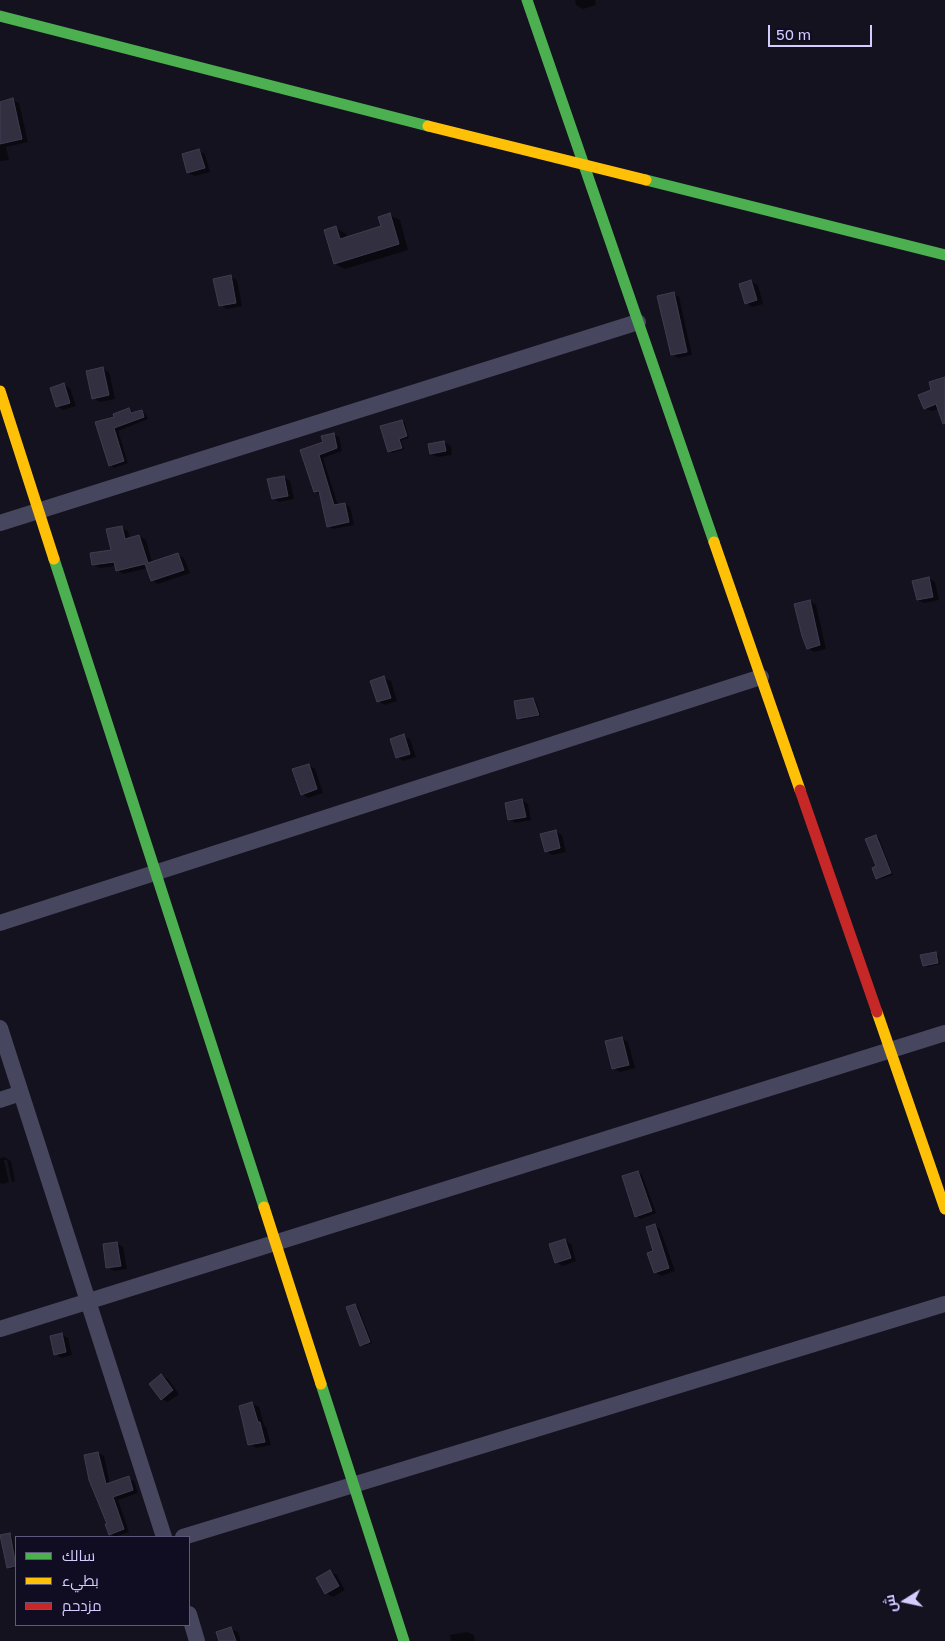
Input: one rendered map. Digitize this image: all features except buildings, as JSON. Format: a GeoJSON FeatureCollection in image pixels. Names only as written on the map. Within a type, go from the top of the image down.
{"type":"FeatureCollection","features":[{"type":"Feature","properties":{"kind":"street"},"geometry":{"type":"LineString","coordinates":[[527,0],[945,1209]]}},
{"type":"Feature","properties":{"kind":"street"},"geometry":{"type":"LineString","coordinates":[[0,16],[256,83],[945,255]]}},
{"type":"Feature","properties":{"kind":"street"},"geometry":{"type":"LineString","coordinates":[[0,523],[638,322]]}},
{"type":"Feature","properties":{"kind":"street"},"geometry":{"type":"LineString","coordinates":[[0,391],[404,1641]]}},
{"type":"Feature","properties":{"kind":"street"},"geometry":{"type":"LineString","coordinates":[[0,923],[761,678]]}},
{"type":"Feature","properties":{"kind":"street"},"geometry":{"type":"LineString","coordinates":[[0,1028],[164,1536]]}},
{"type":"Feature","properties":{"kind":"street"},"geometry":{"type":"LineString","coordinates":[[0,1328],[945,1033]]}},
{"type":"Feature","properties":{"kind":"street"},"geometry":{"type":"LineString","coordinates":[[0,1100],[21,1093]]}},
{"type":"Feature","properties":{"kind":"street"},"geometry":{"type":"LineString","coordinates":[[186,1536],[945,1304]]}},
{"type":"Feature","properties":{"kind":"street"},"geometry":{"type":"LineString","coordinates":[[190,1617],[198,1641]]}},
{"type":"Feature","properties":{"kind":"traffic: fast"},"geometry":{"type":"LineString","coordinates":[[527,0],[714,542]]}},
{"type":"Feature","properties":{"kind":"traffic: fast"},"geometry":{"type":"LineString","coordinates":[[0,16],[428,126]]}},
{"type":"Feature","properties":{"kind":"traffic: fast"},"geometry":{"type":"LineString","coordinates":[[646,180],[945,255]]}},
{"type":"Feature","properties":{"kind":"traffic: fast"},"geometry":{"type":"LineString","coordinates":[[54,559],[264,1207]]}},
{"type":"Feature","properties":{"kind":"traffic: fast"},"geometry":{"type":"LineString","coordinates":[[321,1384],[404,1641]]}},
{"type":"Feature","properties":{"kind":"traffic: slow"},"geometry":{"type":"LineString","coordinates":[[428,126],[646,180]]}},
{"type":"Feature","properties":{"kind":"traffic: slow"},"geometry":{"type":"LineString","coordinates":[[0,391],[54,559]]}},
{"type":"Feature","properties":{"kind":"traffic: slow"},"geometry":{"type":"LineString","coordinates":[[714,542],[800,790]]}},
{"type":"Feature","properties":{"kind":"traffic: slow"},"geometry":{"type":"LineString","coordinates":[[877,1012],[945,1209]]}},
{"type":"Feature","properties":{"kind":"traffic: slow"},"geometry":{"type":"LineString","coordinates":[[264,1207],[321,1384]]}},
{"type":"Feature","properties":{"kind":"traffic: jam"},"geometry":{"type":"LineString","coordinates":[[800,790],[877,1012]]}}]}
